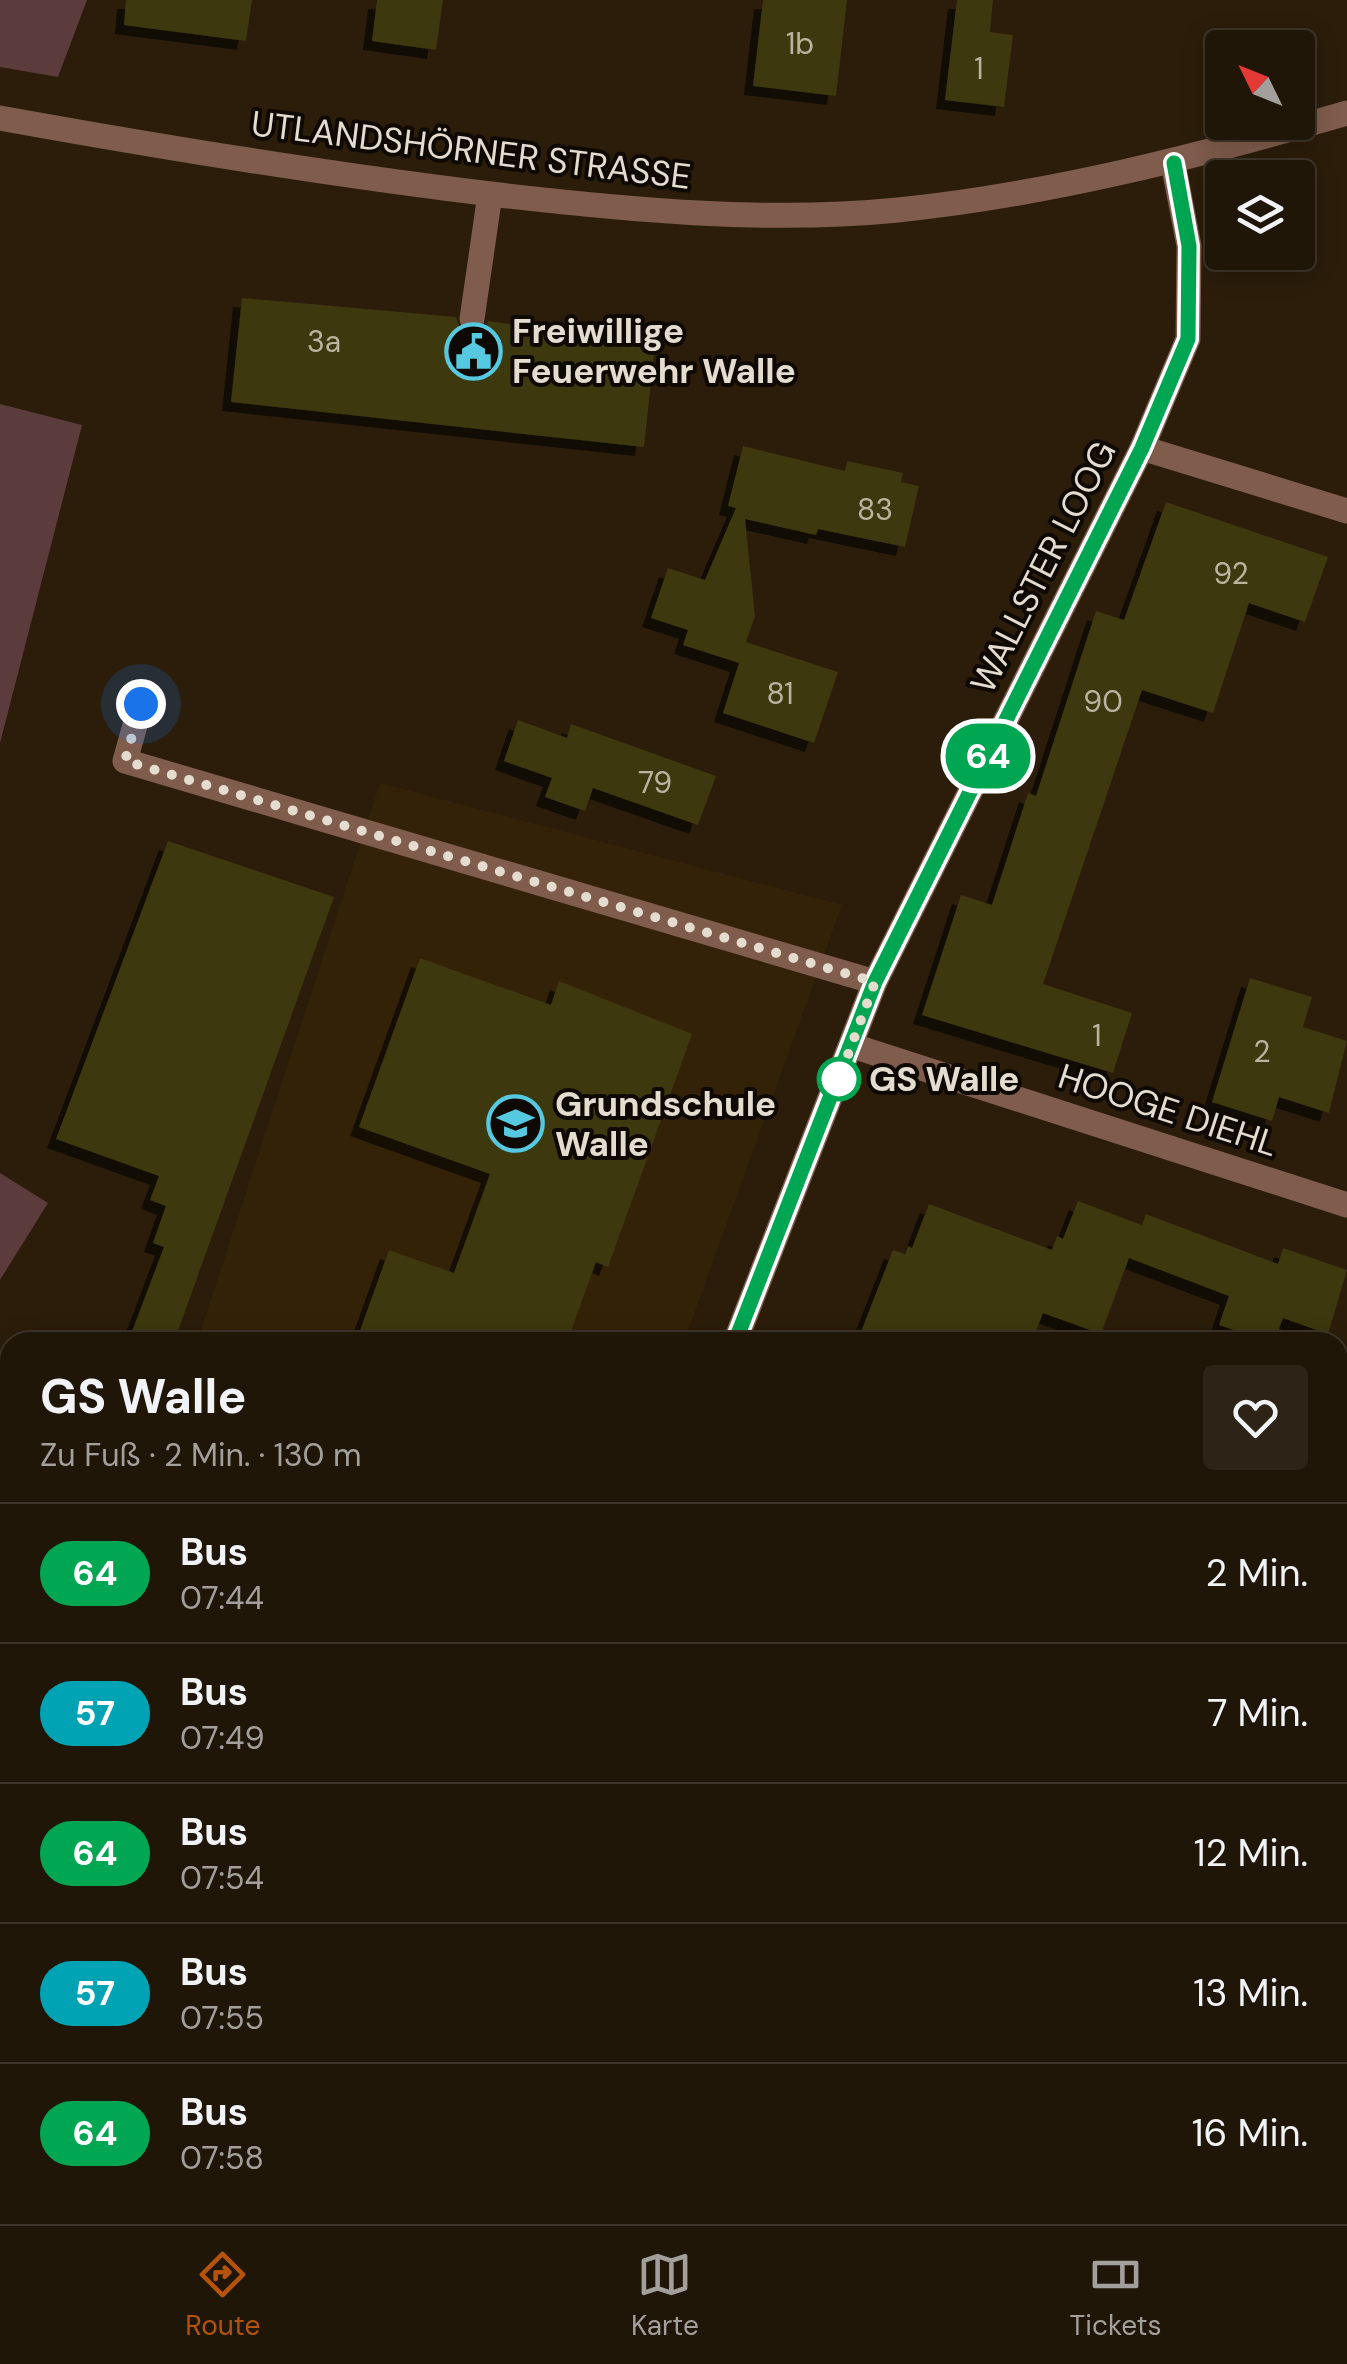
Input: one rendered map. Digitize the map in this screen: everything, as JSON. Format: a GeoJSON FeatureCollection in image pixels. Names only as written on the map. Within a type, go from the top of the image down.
{"type":"FeatureCollection","features":[{"type":"Feature","properties":{"kind":"street","name":"UTLANDSHÖRNER STRASSE"},"geometry":{"type":"LineString","coordinates":[[0,118],[370,180],[612,208],[711,212],[895,210],[1052,189],[1174,163],[1347,113]]}},
{"type":"Feature","properties":{"kind":"street","name":"WALLSTER LOOG"},"geometry":{"type":"LineString","coordinates":[[739,1332],[875,982],[1142,448],[1188,339],[1189,246],[1174,163]]}},
{"type":"Feature","properties":{"kind":"street"},"geometry":{"type":"LineString","coordinates":[[472,319],[490,194]]}},
{"type":"Feature","properties":{"kind":"street"},"geometry":{"type":"LineString","coordinates":[[1142,448],[1347,511]]}},
{"type":"Feature","properties":{"kind":"street"},"geometry":{"type":"LineString","coordinates":[[141,704],[125,761],[875,982]]}},
{"type":"Feature","properties":{"kind":"street","name":"HOOGE DIEHL"},"geometry":{"type":"LineString","coordinates":[[853,1046],[1347,1205]]}},
{"type":"Feature","properties":{"kind":"shaded area"},"geometry":{"type":"Polygon","coordinates":[[[0,0],[87,0],[58,77],[0,67],[0,0]]]}},
{"type":"Feature","properties":{"kind":"shaded area"},"geometry":{"type":"Polygon","coordinates":[[[0,404],[82,425],[0,743],[0,404]]]}},
{"type":"Feature","properties":{"kind":"shaded area","name":"Grundschule Walle"},"geometry":{"type":"Polygon","coordinates":[[[380,783],[842,905],[688,1332],[200,1332],[380,783]]]}},
{"type":"Feature","properties":{"kind":"shaded area"},"geometry":{"type":"Polygon","coordinates":[[[0,1173],[48,1203],[0,1280],[0,1173]]]}},
{"type":"Feature","properties":{"kind":"building"},"geometry":{"type":"Polygon","coordinates":[[[126,0],[252,0],[246,41],[124,25],[126,0]]]}},
{"type":"Feature","properties":{"kind":"building"},"geometry":{"type":"Polygon","coordinates":[[[377,0],[443,0],[436,50],[372,41],[377,0]]]}},
{"type":"Feature","properties":{"kind":"building"},"geometry":{"type":"Polygon","coordinates":[[[763,0],[847,0],[836,96],[753,86],[763,0]]]}},
{"type":"Feature","properties":{"kind":"building"},"geometry":{"type":"Polygon","coordinates":[[[957,0],[993,0],[990,32],[1013,35],[1004,107],[945,100],[957,0]]]}},
{"type":"Feature","properties":{"kind":"building"},"geometry":{"type":"Polygon","coordinates":[[[242,298],[456,317],[461,331],[471,335],[484,330],[488,321],[655,344],[644,447],[231,402],[242,298]]]}},
{"type":"Feature","properties":{"kind":"building"},"geometry":{"type":"Polygon","coordinates":[[[743,446],[845,471],[847,461],[903,473],[901,482],[919,486],[905,547],[818,529],[816,535],[745,519],[755,616],[746,642],[838,672],[814,743],[723,713],[739,663],[683,645],[688,630],[651,618],[668,568],[705,580],[736,508],[728,506],[743,446]]]}},
{"type":"Feature","properties":{"kind":"building"},"geometry":{"type":"Polygon","coordinates":[[[1166,502],[1328,557],[1305,622],[1249,603],[1213,713],[1142,690],[1043,984],[1132,1013],[1113,1073],[922,1015],[961,895],[992,905],[1028,793],[1036,796],[1096,611],[1124,620],[1166,502]]]}},
{"type":"Feature","properties":{"kind":"building"},"geometry":{"type":"Polygon","coordinates":[[[518,720],[567,738],[571,724],[716,776],[698,825],[593,788],[585,811],[545,797],[552,778],[504,761],[518,720]]]}},
{"type":"Feature","properties":{"kind":"building"},"geometry":{"type":"Polygon","coordinates":[[[168,841],[334,897],[178,1332],[132,1332],[164,1247],[153,1243],[166,1206],[150,1200],[159,1176],[56,1139],[168,841]]]}},
{"type":"Feature","properties":{"kind":"building"},"geometry":{"type":"Polygon","coordinates":[[[420,958],[551,1005],[559,981],[692,1034],[608,1267],[596,1262],[571,1332],[360,1332],[389,1250],[454,1273],[490,1174],[359,1127],[420,958]]]}},
{"type":"Feature","properties":{"kind":"building"},"geometry":{"type":"Polygon","coordinates":[[[1250,978],[1312,997],[1303,1027],[1347,1041],[1329,1113],[1279,1097],[1272,1121],[1212,1102],[1250,978]]]}},
{"type":"Feature","properties":{"kind":"building"},"geometry":{"type":"Polygon","coordinates":[[[1078,1201],[1142,1225],[1146,1214],[1278,1264],[1283,1248],[1347,1270],[1329,1332],[1283,1318],[1278,1332],[1240,1332],[1219,1325],[1229,1296],[1129,1258],[1102,1332],[1043,1313],[1036,1332],[861,1332],[893,1250],[905,1254],[908,1246],[912,1248],[929,1204],[1052,1250],[1057,1236],[1063,1239],[1078,1201]]]}},
{"type":"Feature","properties":{"kind":"bus line","name":"64"},"geometry":{"type":"LineString","coordinates":[[739,1332],[875,982],[1142,448],[1188,339],[1189,246],[1174,163]]}},
{"type":"Feature","properties":{"kind":"place","name":"Freiwillige Feuerwehr Walle"},"geometry":{"type":"Point","coordinates":[473,351]}},
{"type":"Feature","properties":{"kind":"place","name":"GS Walle"},"geometry":{"type":"Point","coordinates":[839,1079]}},
{"type":"Feature","properties":{"kind":"place","name":"Grundschule Walle"},"geometry":{"type":"Point","coordinates":[516,1124]}},
{"type":"Feature","properties":{"kind":"route"},"geometry":{"type":"LineString","coordinates":[[141,704],[125,761],[875,982],[839,1079]]}}]}
